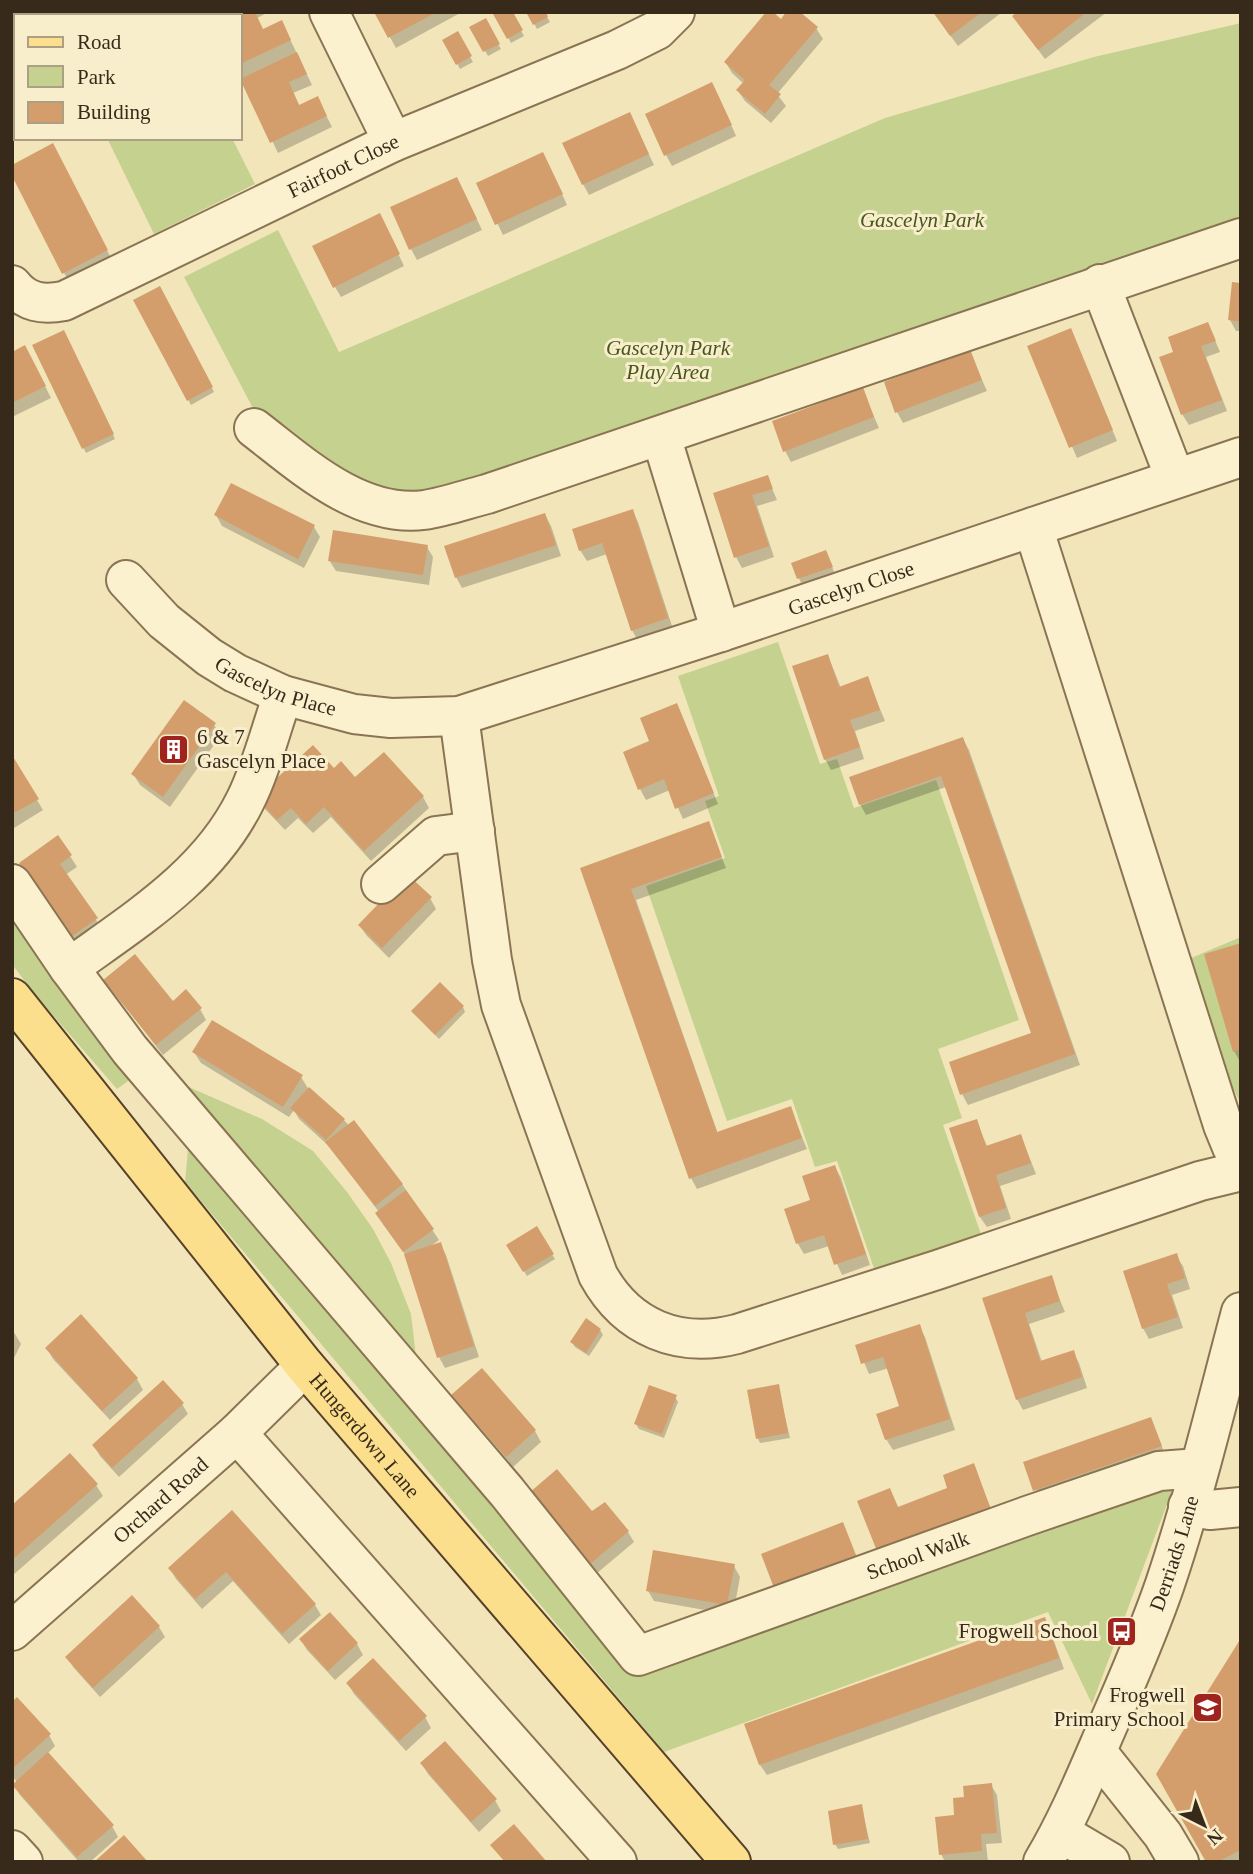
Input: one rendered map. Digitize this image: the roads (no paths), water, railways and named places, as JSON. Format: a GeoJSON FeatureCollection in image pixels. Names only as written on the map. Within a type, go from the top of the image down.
{"type":"FeatureCollection","features":[{"type":"Feature","properties":{"kind":"main road","name":"Hungerdown Lane"},"geometry":{"type":"LineString","coordinates":[[14,1003],[305,1366],[731,1862]]}},
{"type":"Feature","properties":{"kind":"street"},"geometry":{"type":"LineString","coordinates":[[329,12],[393,142]]}},
{"type":"Feature","properties":{"kind":"street","name":"Fairfoot Close"},"geometry":{"type":"LineString","coordinates":[[12,285],[21,294],[39,303],[64,301],[393,142],[617,50],[657,30],[675,12]]}},
{"type":"Feature","properties":{"kind":"street"},"geometry":{"type":"LineString","coordinates":[[254,428],[342,492],[386,509],[424,510],[487,494],[1241,238]]}},
{"type":"Feature","properties":{"kind":"street"},"geometry":{"type":"LineString","coordinates":[[1100,284],[1175,478]]}},
{"type":"Feature","properties":{"kind":"street"},"geometry":{"type":"LineString","coordinates":[[661,436],[721,632]]}},
{"type":"Feature","properties":{"kind":"street","name":"Gascelyn Close"},"geometry":{"type":"LineString","coordinates":[[459,716],[721,632],[1241,457]]}},
{"type":"Feature","properties":{"kind":"street"},"geometry":{"type":"LineString","coordinates":[[1033,527],[1232,1141],[1226,1147],[1219,1167],[1200,1181]]}},
{"type":"Feature","properties":{"kind":"street","name":"Gascelyn Place"},"geometry":{"type":"LineString","coordinates":[[126,580],[164,621],[209,657],[283,695],[354,714],[391,718],[459,716]]}},
{"type":"Feature","properties":{"kind":"street"},"geometry":{"type":"LineString","coordinates":[[12,884],[69,968],[163,900],[212,853],[246,799],[283,695]]}},
{"type":"Feature","properties":{"kind":"street"},"geometry":{"type":"LineString","coordinates":[[459,716],[495,981],[516,1048],[598,1275],[618,1302],[652,1328],[692,1340],[722,1338],[937,1270],[1200,1181],[1241,1171]]}},
{"type":"Feature","properties":{"kind":"street"},"geometry":{"type":"LineString","coordinates":[[381,884],[436,836],[475,831]]}},
{"type":"Feature","properties":{"kind":"street","name":"School Walk"},"geometry":{"type":"LineString","coordinates":[[69,968],[130,1050],[507,1492],[638,1656],[1014,1520],[1159,1471],[1199,1468]]}},
{"type":"Feature","properties":{"kind":"street","name":"Derriads Lane"},"geometry":{"type":"LineString","coordinates":[[1052,1847],[1136,1662],[1165,1584],[1241,1312]]}},
{"type":"Feature","properties":{"kind":"street","name":"Orchard Road"},"geometry":{"type":"LineString","coordinates":[[12,1631],[237,1433],[305,1366]]}},
{"type":"Feature","properties":{"kind":"street"},"geometry":{"type":"LineString","coordinates":[[237,1433],[617,1862]]}},
{"type":"Feature","properties":{"kind":"street"},"geometry":{"type":"LineString","coordinates":[[1188,1506],[1210,1510],[1241,1507]]}},
{"type":"Feature","properties":{"kind":"street"},"geometry":{"type":"LineString","coordinates":[[1097,1752],[1163,1835],[1179,1862]]}},
{"type":"Feature","properties":{"kind":"street"},"geometry":{"type":"LineString","coordinates":[[1052,1847],[1110,1862]]}},
{"type":"Feature","properties":{"kind":"street"},"geometry":{"type":"LineString","coordinates":[[12,1850],[23,1862]]}},
{"type":"Feature","properties":{"kind":"place","name":"6 & 7 Gascelyn Place"},"geometry":{"type":"Point","coordinates":[174,749]}},
{"type":"Feature","properties":{"kind":"place","name":"Frogwell School"},"geometry":{"type":"Point","coordinates":[1121,1631]}},
{"type":"Feature","properties":{"kind":"place","name":"Frogwell Primary School"},"geometry":{"type":"Point","coordinates":[1208,1707]}},
{"type":"Feature","properties":{"kind":"park label","name":"Gascelyn Park"},"geometry":{"type":"Point","coordinates":[922,220]}},
{"type":"Feature","properties":{"kind":"park label","name":"Gascelyn Park Play Area"},"geometry":{"type":"Point","coordinates":[668,360]}}]}
